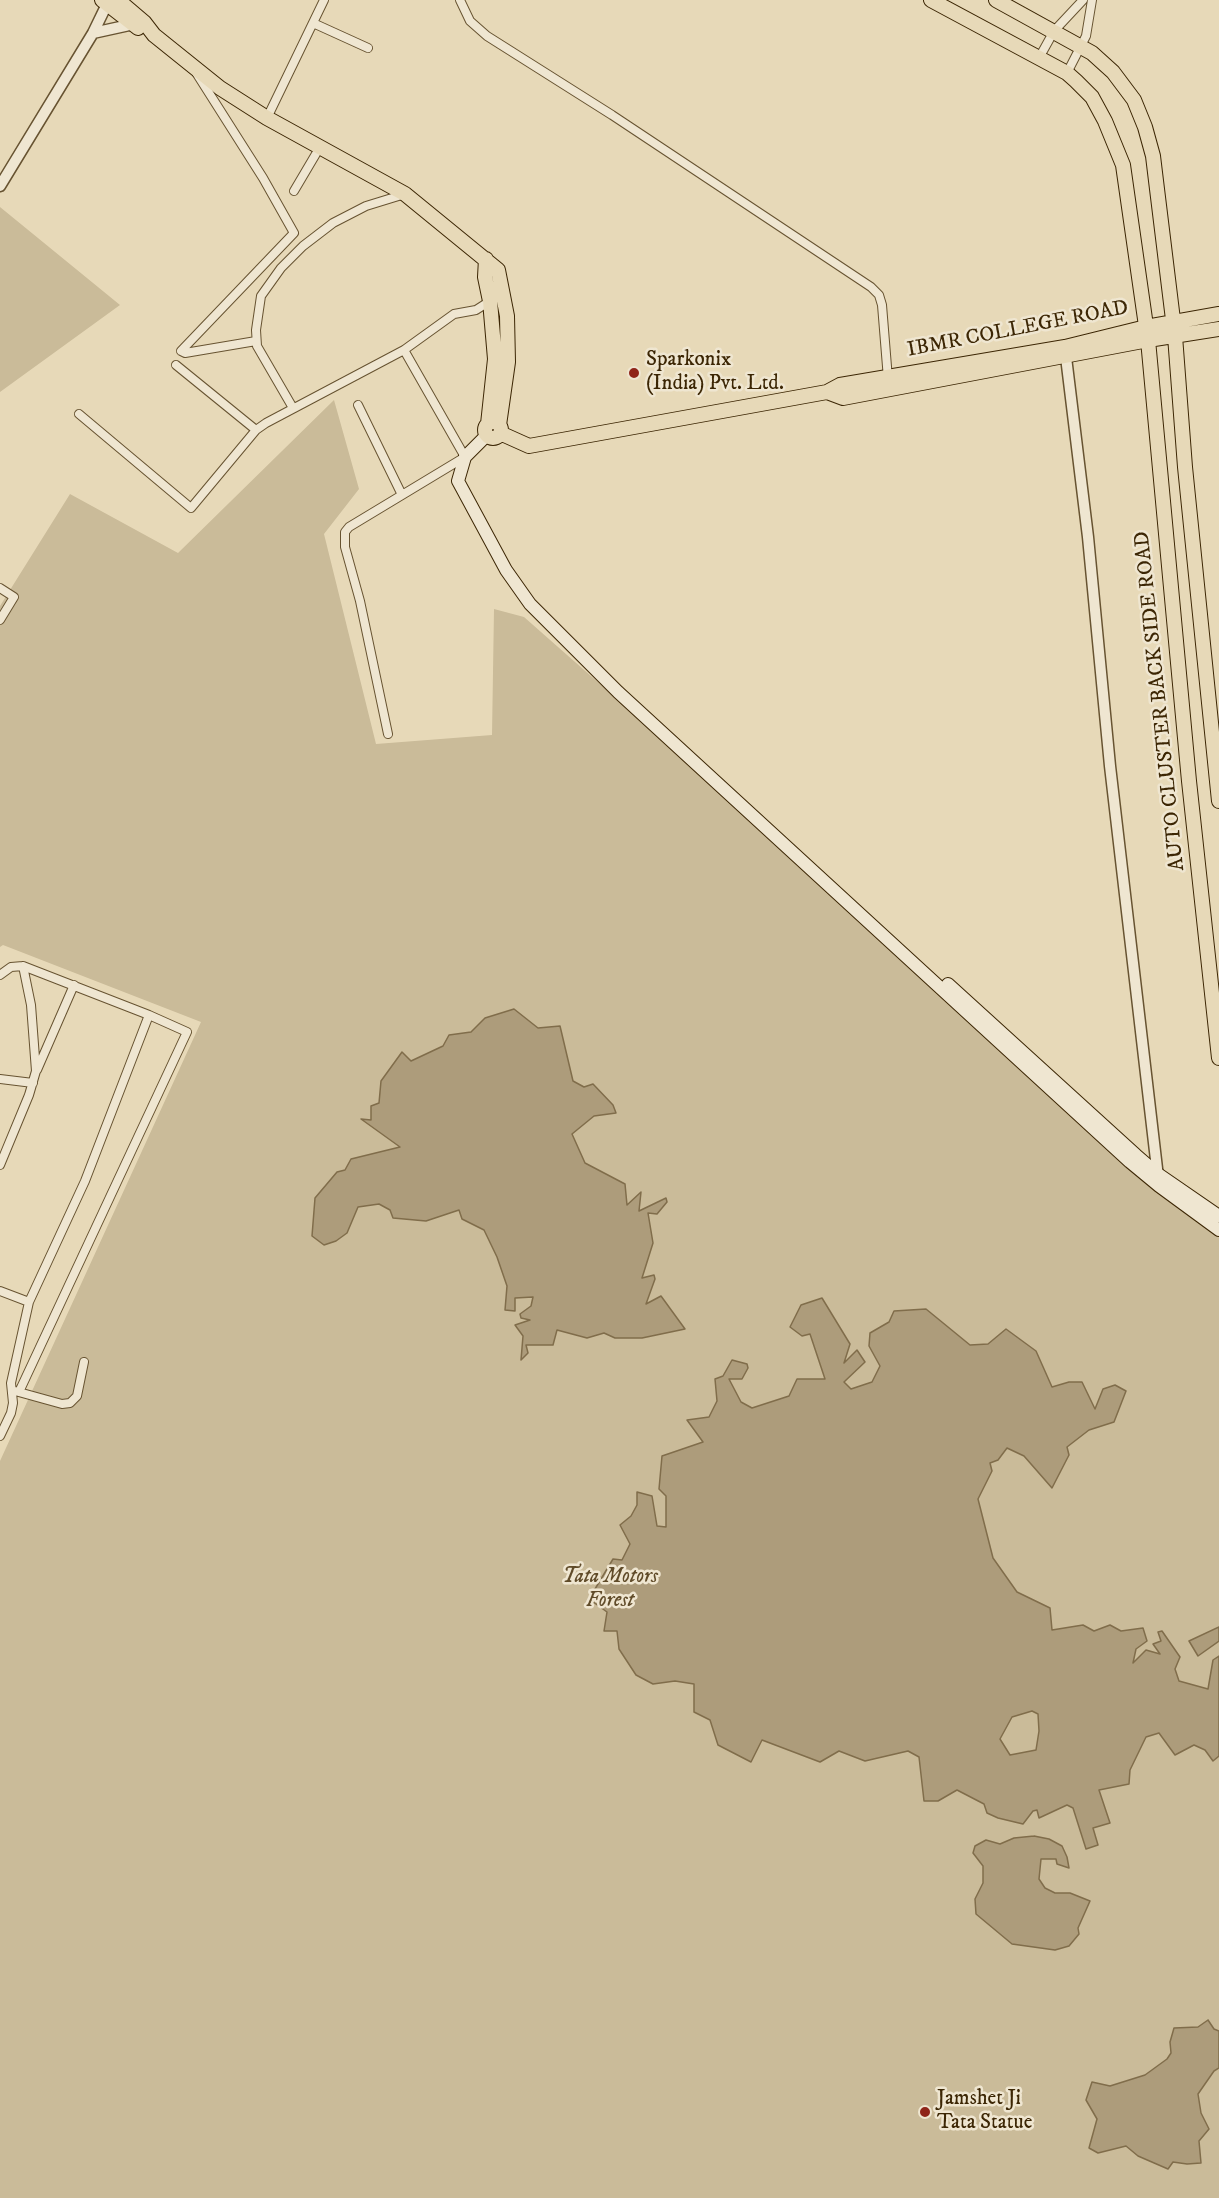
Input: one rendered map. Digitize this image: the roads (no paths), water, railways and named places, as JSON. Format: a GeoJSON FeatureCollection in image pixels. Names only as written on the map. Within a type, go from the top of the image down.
{"type":"FeatureCollection","features":[{"type":"Feature","properties":{"kind":"main road","name":"AUTO CLUSTER BACK SIDE ROAD"},"geometry":{"type":"LineString","coordinates":[[931,0],[1067,73],[1092,97],[1123,165],[1147,334],[1189,781],[1219,1058]]}},
{"type":"Feature","properties":{"kind":"main road"},"geometry":{"type":"LineString","coordinates":[[996,0],[1092,53],[1113,72],[1134,100],[1145,127],[1154,167],[1174,329],[1185,467],[1219,801]]}},
{"type":"Feature","properties":{"kind":"main road"},"geometry":{"type":"LineString","coordinates":[[109,1],[149,30],[220,88],[267,118],[405,194],[498,270],[507,316],[508,362],[493,430],[465,457],[458,481],[501,560],[530,604],[850,900],[1158,1180],[1219,1230]]}},
{"type":"Feature","properties":{"kind":"main road"},"geometry":{"type":"LineString","coordinates":[[486,259],[485,277],[490,301],[495,359],[493,430]]}},
{"type":"Feature","properties":{"kind":"main road","name":"IBMR COLLEGE ROAD"},"geometry":{"type":"LineString","coordinates":[[493,430],[529,447],[827,392],[840,385],[888,382],[1066,352],[1174,329],[1219,315]]}},
{"type":"Feature","properties":{"kind":"main road","name":"IBMR COLLEGE ROAD"},"geometry":{"type":"LineString","coordinates":[[1174,329],[1219,329]]}},
{"type":"Feature","properties":{"kind":"main road"},"geometry":{"type":"LineString","coordinates":[[1158,1180],[1219,1216]]}},
{"type":"Feature","properties":{"kind":"street"},"geometry":{"type":"LineString","coordinates":[[267,118],[324,0]]}},
{"type":"Feature","properties":{"kind":"street"},"geometry":{"type":"LineString","coordinates":[[460,0],[470,21],[487,36],[612,115],[871,287],[879,296],[882,305],[888,382]]}},
{"type":"Feature","properties":{"kind":"street"},"geometry":{"type":"LineString","coordinates":[[1039,58],[1054,31],[1083,0]]}},
{"type":"Feature","properties":{"kind":"street"},"geometry":{"type":"LineString","coordinates":[[1067,73],[1090,22],[1092,0]]}},
{"type":"Feature","properties":{"kind":"street"},"geometry":{"type":"LineString","coordinates":[[0,186],[3,172],[93,33],[109,1]]}},
{"type":"Feature","properties":{"kind":"street"},"geometry":{"type":"LineString","coordinates":[[93,33],[136,21]]}},
{"type":"Feature","properties":{"kind":"street"},"geometry":{"type":"LineString","coordinates":[[313,23],[368,48]]}},
{"type":"Feature","properties":{"kind":"street"},"geometry":{"type":"LineString","coordinates":[[192,66],[263,178],[294,233],[181,351],[185,353],[256,340]]}},
{"type":"Feature","properties":{"kind":"street"},"geometry":{"type":"LineString","coordinates":[[294,191],[320,147]]}},
{"type":"Feature","properties":{"kind":"street"},"geometry":{"type":"LineString","coordinates":[[293,408],[258,351],[256,340],[261,296],[281,268],[303,246],[333,224],[366,206],[405,194]]}},
{"type":"Feature","properties":{"kind":"street"},"geometry":{"type":"LineString","coordinates":[[79,414],[191,508],[256,430],[404,350],[454,314],[476,310],[490,301]]}},
{"type":"Feature","properties":{"kind":"street"},"geometry":{"type":"LineString","coordinates":[[388,734],[360,601],[344,538],[345,532],[349,527],[465,457],[404,350]]}},
{"type":"Feature","properties":{"kind":"street"},"geometry":{"type":"LineString","coordinates":[[1066,352],[1095,609],[1111,778],[1158,1180]]}},
{"type":"Feature","properties":{"kind":"street"},"geometry":{"type":"LineString","coordinates":[[176,364],[256,430]]}},
{"type":"Feature","properties":{"kind":"street"},"geometry":{"type":"LineString","coordinates":[[358,405],[402,495]]}},
{"type":"Feature","properties":{"kind":"street"},"geometry":{"type":"LineString","coordinates":[[0,588],[14,597],[0,620]]}},
{"type":"Feature","properties":{"kind":"street"},"geometry":{"type":"LineString","coordinates":[[23,966],[31,1005],[36,1071]]}},
{"type":"Feature","properties":{"kind":"street"},"geometry":{"type":"LineString","coordinates":[[0,975],[11,967],[23,966],[187,1032],[15,1391],[11,1413],[0,1436]]}},
{"type":"Feature","properties":{"kind":"street"},"geometry":{"type":"LineString","coordinates":[[0,1165],[36,1071],[75,985]]}},
{"type":"Feature","properties":{"kind":"street"},"geometry":{"type":"LineString","coordinates":[[84,1362],[77,1396],[70,1403],[62,1404],[15,1391],[11,1383],[29,1302],[86,1181],[149,1015]]}},
{"type":"Feature","properties":{"kind":"street"},"geometry":{"type":"LineString","coordinates":[[0,1079],[33,1083]]}},
{"type":"Feature","properties":{"kind":"street"},"geometry":{"type":"LineString","coordinates":[[0,1291],[29,1302]]}},
{"type":"Feature","properties":{"kind":"place","name":"Sparkonix (India) Pvt. Ltd."},"geometry":{"type":"Point","coordinates":[634,373]}},
{"type":"Feature","properties":{"kind":"place","name":"Jamshet Ji Tata Statue"},"geometry":{"type":"Point","coordinates":[925,2112]}},
{"type":"Feature","properties":{"kind":"park label","name":"Tata Motors Forest"},"geometry":{"type":"Point","coordinates":[610,1590]}}]}
